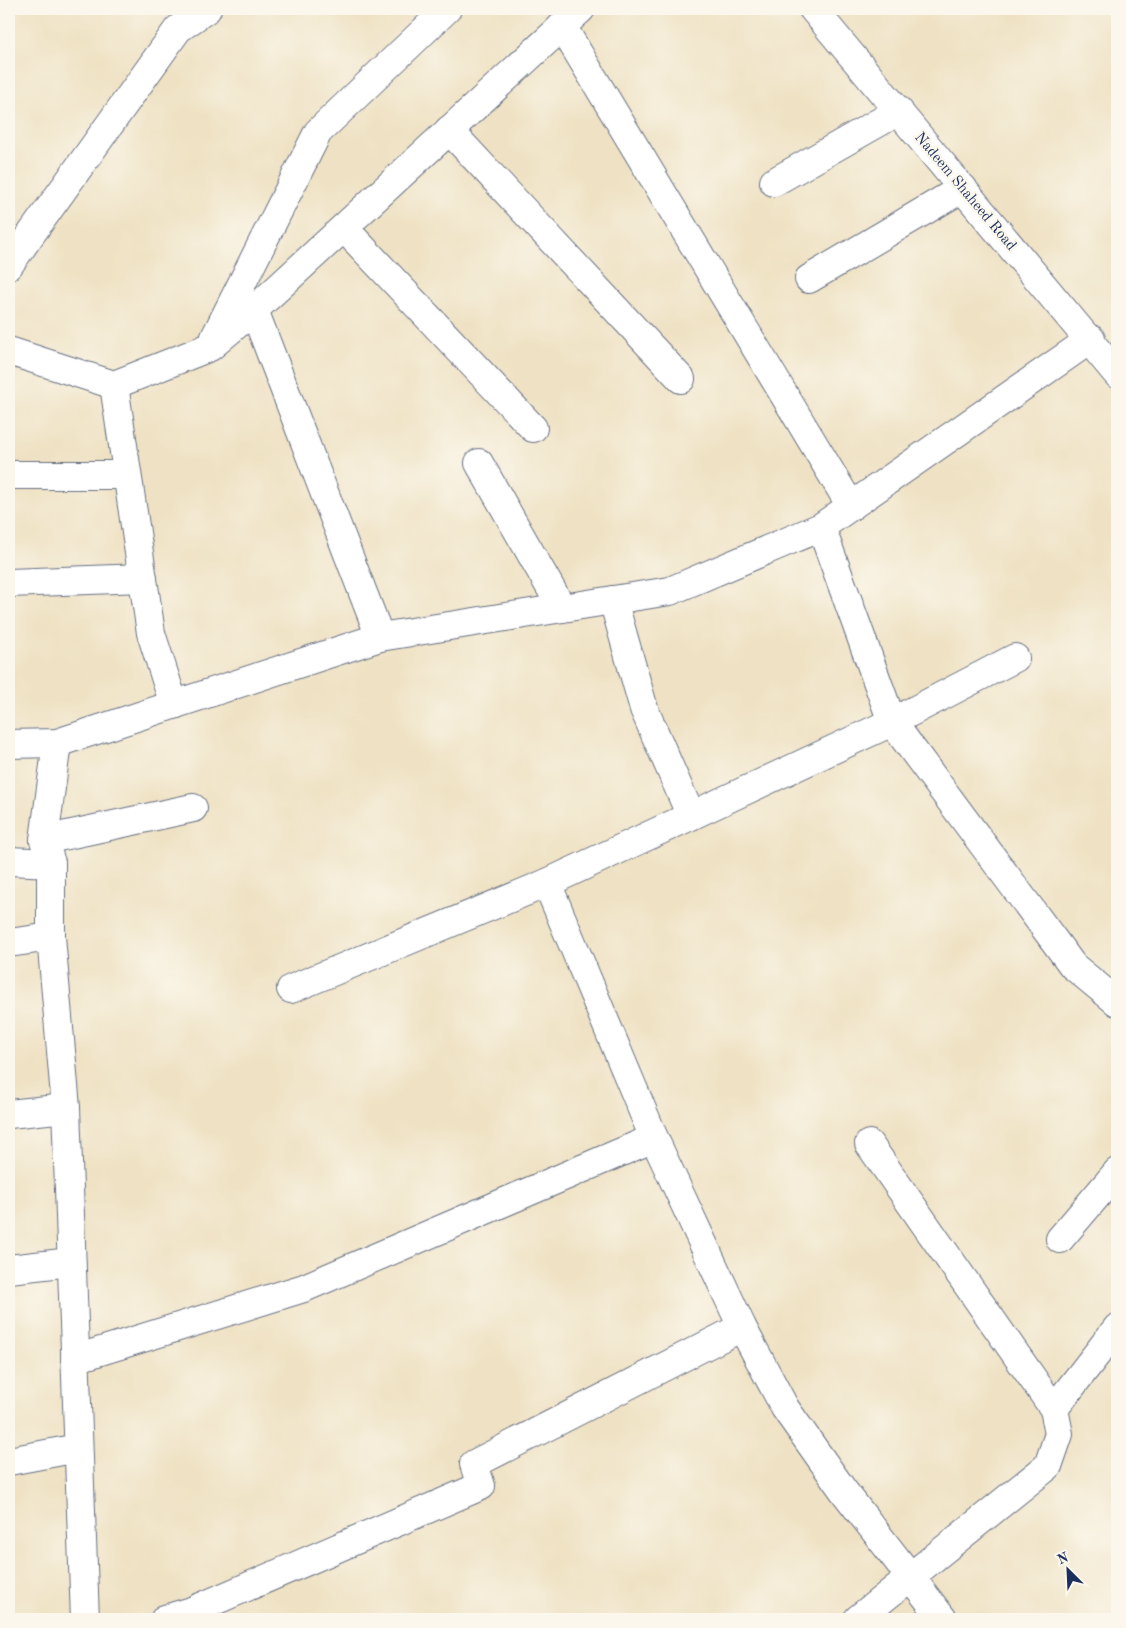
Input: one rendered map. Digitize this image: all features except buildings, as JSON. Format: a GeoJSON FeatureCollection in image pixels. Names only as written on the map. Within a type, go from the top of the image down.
{"type":"FeatureCollection","features":[{"type":"Feature","properties":{"kind":"street"},"geometry":{"type":"LineString","coordinates":[[9,265],[178,29],[207,9]]}},
{"type":"Feature","properties":{"kind":"street"},"geometry":{"type":"LineString","coordinates":[[210,347],[318,132],[446,9]]}},
{"type":"Feature","properties":{"kind":"street","name":"Nadeem Shaheed Road"},"geometry":{"type":"LineString","coordinates":[[819,10],[899,111],[1091,340],[1117,374]]}},
{"type":"Feature","properties":{"kind":"street"},"geometry":{"type":"LineString","coordinates":[[9,351],[114,385],[210,347],[254,310],[344,228],[571,17],[851,506]]}},
{"type":"Feature","properties":{"kind":"street"},"geometry":{"type":"LineString","coordinates":[[774,182],[899,111]]}},
{"type":"Feature","properties":{"kind":"street"},"geometry":{"type":"LineString","coordinates":[[449,130],[681,379]]}},
{"type":"Feature","properties":{"kind":"street"},"geometry":{"type":"LineString","coordinates":[[809,278],[963,188]]}},
{"type":"Feature","properties":{"kind":"street"},"geometry":{"type":"LineString","coordinates":[[344,228],[533,428]]}},
{"type":"Feature","properties":{"kind":"street"},"geometry":{"type":"LineString","coordinates":[[254,310],[380,637]]}},
{"type":"Feature","properties":{"kind":"street"},"geometry":{"type":"LineString","coordinates":[[9,744],[57,743],[380,637],[670,591],[821,527],[1091,340]]}},
{"type":"Feature","properties":{"kind":"street"},"geometry":{"type":"LineString","coordinates":[[114,385],[151,633],[174,705]]}},
{"type":"Feature","properties":{"kind":"street"},"geometry":{"type":"LineString","coordinates":[[479,463],[562,608]]}},
{"type":"Feature","properties":{"kind":"street"},"geometry":{"type":"LineString","coordinates":[[9,475],[127,475]]}},
{"type":"Feature","properties":{"kind":"street"},"geometry":{"type":"LineString","coordinates":[[821,527],[892,722],[1073,966],[1117,1002]]}},
{"type":"Feature","properties":{"kind":"street"},"geometry":{"type":"LineString","coordinates":[[9,583],[143,578]]}},
{"type":"Feature","properties":{"kind":"street"},"geometry":{"type":"LineString","coordinates":[[613,600],[644,709],[691,816]]}},
{"type":"Feature","properties":{"kind":"street"},"geometry":{"type":"LineString","coordinates":[[292,989],[547,883],[892,722],[1015,658]]}},
{"type":"Feature","properties":{"kind":"street"},"geometry":{"type":"LineString","coordinates":[[57,743],[47,852],[51,937],[66,1108],[85,1619]]}},
{"type":"Feature","properties":{"kind":"street"},"geometry":{"type":"LineString","coordinates":[[9,861],[47,852],[193,808]]}},
{"type":"Feature","properties":{"kind":"street"},"geometry":{"type":"LineString","coordinates":[[547,883],[654,1138],[742,1327],[785,1408],[842,1490],[943,1619]]}},
{"type":"Feature","properties":{"kind":"street"},"geometry":{"type":"LineString","coordinates":[[9,942],[51,937]]}},
{"type":"Feature","properties":{"kind":"street"},"geometry":{"type":"LineString","coordinates":[[9,1114],[66,1108]]}},
{"type":"Feature","properties":{"kind":"street"},"geometry":{"type":"LineString","coordinates":[[75,1359],[304,1288],[654,1138]]}},
{"type":"Feature","properties":{"kind":"street"},"geometry":{"type":"LineString","coordinates":[[858,1619],[1048,1466],[1059,1434],[1054,1409],[869,1144]]}},
{"type":"Feature","properties":{"kind":"street"},"geometry":{"type":"LineString","coordinates":[[1060,1239],[1117,1172]]}},
{"type":"Feature","properties":{"kind":"street"},"geometry":{"type":"LineString","coordinates":[[9,1269],[71,1262]]}},
{"type":"Feature","properties":{"kind":"street"},"geometry":{"type":"LineString","coordinates":[[165,1619],[189,1612],[481,1486],[474,1464],[742,1327]]}},
{"type":"Feature","properties":{"kind":"street"},"geometry":{"type":"LineString","coordinates":[[1054,1409],[1117,1328]]}},
{"type":"Feature","properties":{"kind":"street"},"geometry":{"type":"LineString","coordinates":[[9,1461],[78,1448]]}}]}
